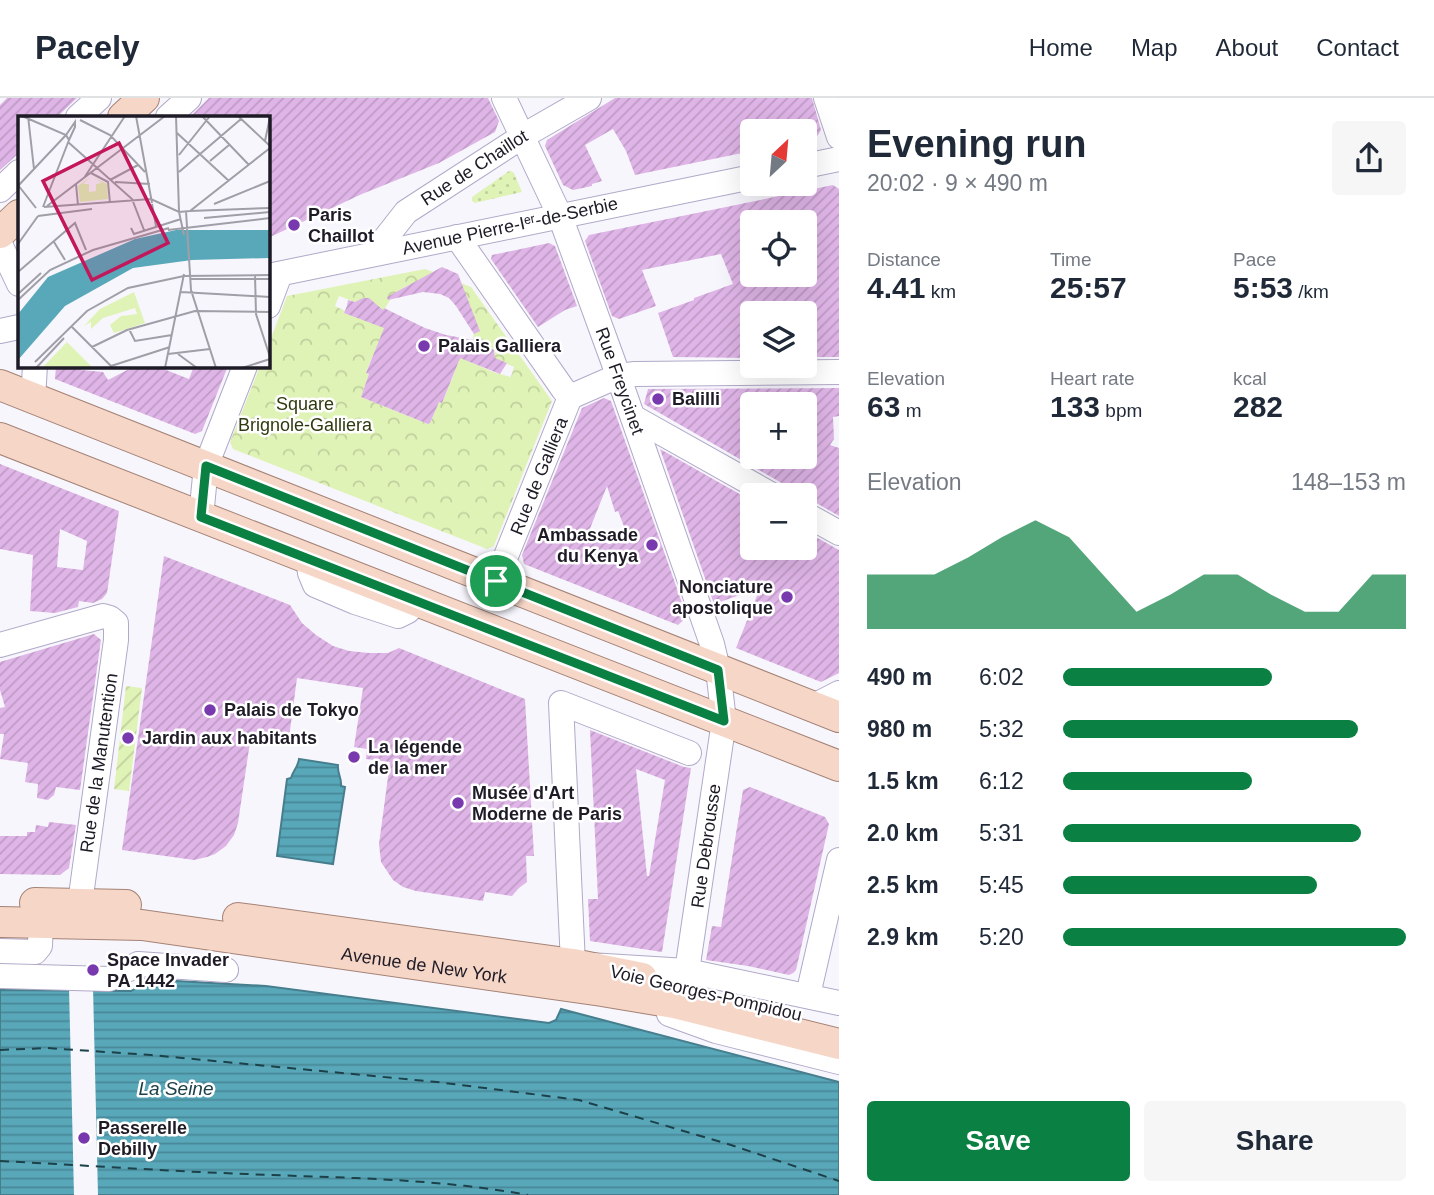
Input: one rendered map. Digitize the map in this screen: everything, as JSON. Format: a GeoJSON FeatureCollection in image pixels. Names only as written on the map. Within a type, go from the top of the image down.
{"type":"FeatureCollection","features":[{"type":"Feature","properties":{"kind":"main road"},"geometry":{"type":"LineString","coordinates":[[124,116],[144,98]]}},
{"type":"Feature","properties":{"kind":"main road"},"geometry":{"type":"LineString","coordinates":[[0,235],[18,216]]}},
{"type":"Feature","properties":{"kind":"main road"},"geometry":{"type":"LineString","coordinates":[[0,384],[825,712]]}},
{"type":"Feature","properties":{"kind":"main road"},"geometry":{"type":"LineString","coordinates":[[0,438],[839,766]]}},
{"type":"Feature","properties":{"kind":"main road","name":"Avenue de New York"},"geometry":{"type":"LineString","coordinates":[[0,902],[146,906],[573,964]]}},
{"type":"Feature","properties":{"kind":"main road","name":"Avenue de New York"},"geometry":{"type":"LineString","coordinates":[[0,922],[142,925],[602,991]]}},
{"type":"Feature","properties":{"kind":"main road","name":"Voie Georges-Pompidou"},"geometry":{"type":"LineString","coordinates":[[573,964],[680,985],[839,1024]]}},
{"type":"Feature","properties":{"kind":"main road","name":"Voie Georges-Pompidou"},"geometry":{"type":"LineString","coordinates":[[602,991],[674,1003],[839,1044]]}},
{"type":"Feature","properties":{"kind":"street"},"geometry":{"type":"LineString","coordinates":[[79,116],[99,98]]}},
{"type":"Feature","properties":{"kind":"street"},"geometry":{"type":"LineString","coordinates":[[169,116],[189,98]]}},
{"type":"Feature","properties":{"kind":"street","name":"Rue Freycinet"},"geometry":{"type":"LineString","coordinates":[[504,98],[559,216],[633,417],[712,643],[724,721]]}},
{"type":"Feature","properties":{"kind":"street","name":"Rue de Chaillot"},"geometry":{"type":"LineString","coordinates":[[373,254],[405,212],[523,135],[590,98]]}},
{"type":"Feature","properties":{"kind":"street"},"geometry":{"type":"LineString","coordinates":[[827,98],[839,137]]}},
{"type":"Feature","properties":{"kind":"street"},"geometry":{"type":"LineString","coordinates":[[817,164],[839,159]]}},
{"type":"Feature","properties":{"kind":"street"},"geometry":{"type":"LineString","coordinates":[[0,190],[18,173]]}},
{"type":"Feature","properties":{"kind":"street","name":"Avenue Pierre-Iᵉʳ-de-Serbie"},"geometry":{"type":"LineString","coordinates":[[274,275],[740,179]]}},
{"type":"Feature","properties":{"kind":"street"},"geometry":{"type":"LineString","coordinates":[[0,235],[18,244]]}},
{"type":"Feature","properties":{"kind":"street","name":"Rue de Galliera"},"geometry":{"type":"LineString","coordinates":[[457,237],[570,397],[496,581]]}},
{"type":"Feature","properties":{"kind":"street"},"geometry":{"type":"LineString","coordinates":[[0,244],[18,282]]}},
{"type":"Feature","properties":{"kind":"street"},"geometry":{"type":"LineString","coordinates":[[270,296],[274,275]]}},
{"type":"Feature","properties":{"kind":"street"},"geometry":{"type":"LineString","coordinates":[[0,331],[18,327]]}},
{"type":"Feature","properties":{"kind":"street"},"geometry":{"type":"LineString","coordinates":[[33,398],[35,368]]}},
{"type":"Feature","properties":{"kind":"street"},"geometry":{"type":"LineString","coordinates":[[201,517],[206,466],[244,368]]}},
{"type":"Feature","properties":{"kind":"street"},"geometry":{"type":"LineString","coordinates":[[570,397],[618,376],[635,374],[839,373]]}},
{"type":"Feature","properties":{"kind":"street"},"geometry":{"type":"LineString","coordinates":[[633,417],[751,483]]}},
{"type":"Feature","properties":{"kind":"street"},"geometry":{"type":"LineString","coordinates":[[817,521],[839,533]]}},
{"type":"Feature","properties":{"kind":"street","name":"Rue de la Manutention"},"geometry":{"type":"LineString","coordinates":[[0,645],[103,616],[116,623],[116,640],[80,903]]}},
{"type":"Feature","properties":{"kind":"street"},"geometry":{"type":"LineString","coordinates":[[825,712],[839,693]]}},
{"type":"Feature","properties":{"kind":"street"},"geometry":{"type":"LineString","coordinates":[[573,964],[561,703],[689,753]]}},
{"type":"Feature","properties":{"kind":"street","name":"Rue Debrousse"},"geometry":{"type":"LineString","coordinates":[[687,971],[724,721]]}},
{"type":"Feature","properties":{"kind":"street"},"geometry":{"type":"LineString","coordinates":[[808,995],[839,860]]}},
{"type":"Feature","properties":{"kind":"street"},"geometry":{"type":"LineString","coordinates":[[0,951],[35,952],[40,946],[41,923]]}},
{"type":"Feature","properties":{"kind":"street"},"geometry":{"type":"LineString","coordinates":[[0,976],[109,979],[138,964],[226,970]]}},
{"type":"Feature","properties":{"kind":"street","name":"Avenue de New York"},"geometry":{"type":"LineString","coordinates":[[573,964],[687,971],[839,1003]]}},
{"type":"Feature","properties":{"kind":"street","name":"Avenue de New York"},"geometry":{"type":"LineString","coordinates":[[602,991],[716,1031],[839,1062]]}},
{"type":"Feature","properties":{"kind":"green space"},"geometry":{"type":"Polygon","coordinates":[[[509,171],[514,173],[522,192],[475,203],[472,201],[472,197],[509,171]]]}},
{"type":"Feature","properties":{"kind":"green space","name":"Square Brignole-Galliera"},"geometry":{"type":"Polygon","coordinates":[[[425,269],[433,272],[429,280],[401,289],[383,313],[367,298],[355,302],[339,296],[335,306],[345,311],[344,313],[387,328],[366,372],[369,374],[361,397],[428,424],[439,402],[442,403],[454,374],[457,356],[511,377],[514,367],[494,358],[493,349],[470,348],[474,323],[461,283],[471,287],[552,401],[494,546],[487,549],[233,449],[230,442],[259,368],[270,368],[270,341],[287,296],[425,269]]]}},
{"type":"Feature","properties":{"kind":"green space","name":"Jardin aux habitants"},"geometry":{"type":"Polygon","coordinates":[[[126,686],[142,688],[129,791],[114,789],[126,686]]]}},
{"type":"Feature","properties":{"kind":"water"},"geometry":{"type":"Polygon","coordinates":[[[299,759],[338,765],[341,786],[345,787],[333,864],[277,856],[287,779],[291,778],[299,759]]]}},
{"type":"Feature","properties":{"kind":"water","name":"La Seine"},"geometry":{"type":"Polygon","coordinates":[[[141,979],[266,986],[549,1023],[556,1020],[561,1009],[839,1082],[839,1195],[0,1195],[0,990],[131,991],[138,987],[141,979]]]}},
{"type":"Feature","properties":{"kind":"pier","name":"Passerelle Debilly"},"geometry":{"type":"Polygon","coordinates":[[[69,987],[93,987],[98,1195],[74,1195],[69,987]]]}},
{"type":"Feature","properties":{"kind":"building"},"geometry":{"type":"Polygon","coordinates":[[[7,98],[77,98],[58,116],[18,116],[18,154],[0,170],[0,105],[7,98]]]}},
{"type":"Feature","properties":{"kind":"building"},"geometry":{"type":"Polygon","coordinates":[[[209,98],[488,98],[499,121],[495,132],[439,163],[362,194],[270,237],[270,116],[191,116],[209,98]]]}},
{"type":"Feature","properties":{"kind":"building"},"geometry":{"type":"Polygon","coordinates":[[[615,98],[812,98],[821,130],[817,136],[817,119],[740,119],[740,153],[635,175],[626,151],[613,129],[585,145],[602,181],[573,190],[563,185],[545,146],[547,140],[615,98]]]}},
{"type":"Feature","properties":{"kind":"building"},"geometry":{"type":"Polygon","coordinates":[[[833,185],[839,189],[839,357],[817,357],[817,301],[740,301],[740,358],[673,357],[658,313],[733,284],[721,254],[642,270],[656,306],[619,319],[612,316],[585,241],[589,235],[779,196],[817,196],[817,188],[833,185]]]}},
{"type":"Feature","properties":{"kind":"building"},"geometry":{"type":"Polygon","coordinates":[[[549,243],[555,246],[577,306],[565,310],[538,327],[491,259],[492,255],[549,243]]]}},
{"type":"Feature","properties":{"kind":"building"},"geometry":{"type":"Polygon","coordinates":[[[442,267],[458,274],[480,331],[474,334],[456,306],[449,298],[440,294],[423,292],[388,300],[387,297],[442,267]]]}},
{"type":"Feature","properties":{"kind":"building","name":"Palais Galliera"},"geometry":{"type":"Polygon","coordinates":[[[369,298],[383,310],[384,308],[425,328],[474,340],[473,345],[490,347],[494,350],[495,358],[507,363],[500,374],[460,358],[442,403],[439,402],[428,424],[361,397],[369,374],[366,373],[384,328],[344,313],[348,300],[355,302],[369,298]]]}},
{"type":"Feature","properties":{"kind":"building"},"geometry":{"type":"Polygon","coordinates":[[[56,368],[82,368],[103,372],[108,380],[131,368],[165,368],[189,379],[193,368],[227,368],[202,431],[195,434],[55,379],[56,368]]]}},
{"type":"Feature","properties":{"kind":"building"},"geometry":{"type":"Polygon","coordinates":[[[839,388],[839,416],[833,417],[834,439],[830,445],[839,448],[839,516],[817,503],[817,483],[782,483],[757,469],[817,469],[817,392],[740,392],[740,459],[644,404],[648,389],[839,388]]]}},
{"type":"Feature","properties":{"kind":"building"},"geometry":{"type":"Polygon","coordinates":[[[604,398],[611,401],[687,617],[678,625],[524,564],[522,555],[582,408],[604,398]],[[607,486],[587,536],[609,544],[628,537],[618,511],[615,512],[607,486]]]}},
{"type":"Feature","properties":{"kind":"building"},"geometry":{"type":"Polygon","coordinates":[[[660,449],[740,494],[740,560],[817,560],[817,538],[839,550],[839,673],[821,682],[736,648],[760,588],[714,604],[660,449]]]}},
{"type":"Feature","properties":{"kind":"building"},"geometry":{"type":"Polygon","coordinates":[[[0,464],[119,511],[107,593],[93,603],[79,601],[78,607],[55,613],[30,611],[33,555],[0,549],[0,464]],[[60,529],[57,567],[83,570],[87,541],[60,529]]]}},
{"type":"Feature","properties":{"kind":"building"},"geometry":{"type":"Polygon","coordinates":[[[164,556],[290,605],[302,623],[333,646],[369,653],[388,653],[399,648],[525,699],[534,856],[526,856],[527,882],[512,896],[485,892],[483,901],[416,891],[393,880],[381,862],[379,844],[390,762],[366,759],[367,749],[354,747],[363,688],[297,678],[289,738],[275,736],[274,746],[250,742],[238,823],[226,846],[215,854],[194,860],[122,850],[164,556]]]}},
{"type":"Feature","properties":{"kind":"building"},"geometry":{"type":"Polygon","coordinates":[[[94,634],[101,640],[80,790],[56,787],[54,795],[48,800],[37,798],[38,784],[25,782],[28,763],[0,759],[4,734],[0,734],[0,708],[5,707],[0,690],[0,662],[94,634]]]}},
{"type":"Feature","properties":{"kind":"building"},"geometry":{"type":"Polygon","coordinates":[[[590,730],[691,768],[662,952],[590,941],[588,899],[598,899],[590,730]],[[636,769],[647,876],[649,876],[665,780],[636,769]]]}},
{"type":"Feature","properties":{"kind":"building"},"geometry":{"type":"Polygon","coordinates":[[[750,787],[825,817],[829,824],[796,970],[789,975],[706,960],[712,926],[721,927],[743,790],[750,787]]]}},
{"type":"Feature","properties":{"kind":"building"},"geometry":{"type":"Polygon","coordinates":[[[49,822],[76,825],[69,868],[60,875],[0,874],[0,836],[27,836],[27,832],[35,832],[36,825],[48,827],[49,822]]]}},
{"type":"Feature","properties":{"kind":"ferry route"},"geometry":{"type":"LineString","coordinates":[[0,1050],[47,1048],[151,1055],[437,1082],[579,1100],[731,1145],[839,1181]]}},
{"type":"Feature","properties":{"kind":"ferry route"},"geometry":{"type":"LineString","coordinates":[[0,1161],[387,1180],[458,1185],[528,1195]]}},
{"type":"Feature","properties":{"kind":"place","name":"Paris Chaillot"},"geometry":{"type":"Point","coordinates":[294,225]}},
{"type":"Feature","properties":{"kind":"place","name":"Palais Galliera"},"geometry":{"type":"Point","coordinates":[424,346]}},
{"type":"Feature","properties":{"kind":"place","name":"Balilli"},"geometry":{"type":"Point","coordinates":[658,399]}},
{"type":"Feature","properties":{"kind":"place","name":"Ambassade du Kenya"},"geometry":{"type":"Point","coordinates":[652,545]}},
{"type":"Feature","properties":{"kind":"place","name":"Nonciature apostolique"},"geometry":{"type":"Point","coordinates":[787,597]}},
{"type":"Feature","properties":{"kind":"place","name":"Palais de Tokyo"},"geometry":{"type":"Point","coordinates":[210,710]}},
{"type":"Feature","properties":{"kind":"place","name":"Jardin aux habitants"},"geometry":{"type":"Point","coordinates":[128,738]}},
{"type":"Feature","properties":{"kind":"place","name":"La légende de la mer"},"geometry":{"type":"Point","coordinates":[354,757]}},
{"type":"Feature","properties":{"kind":"place","name":"Musée d'Art Moderne de Paris"},"geometry":{"type":"Point","coordinates":[458,803]}},
{"type":"Feature","properties":{"kind":"place","name":"Space Invader PA 1442"},"geometry":{"type":"Point","coordinates":[93,970]}},
{"type":"Feature","properties":{"kind":"place","name":"Passerelle Debilly"},"geometry":{"type":"Point","coordinates":[84,1138]}},
{"type":"Feature","properties":{"kind":"route"},"geometry":{"type":"LineString","coordinates":[[206,466],[496,581],[718,670],[724,721],[201,517],[206,466]]}}]}
